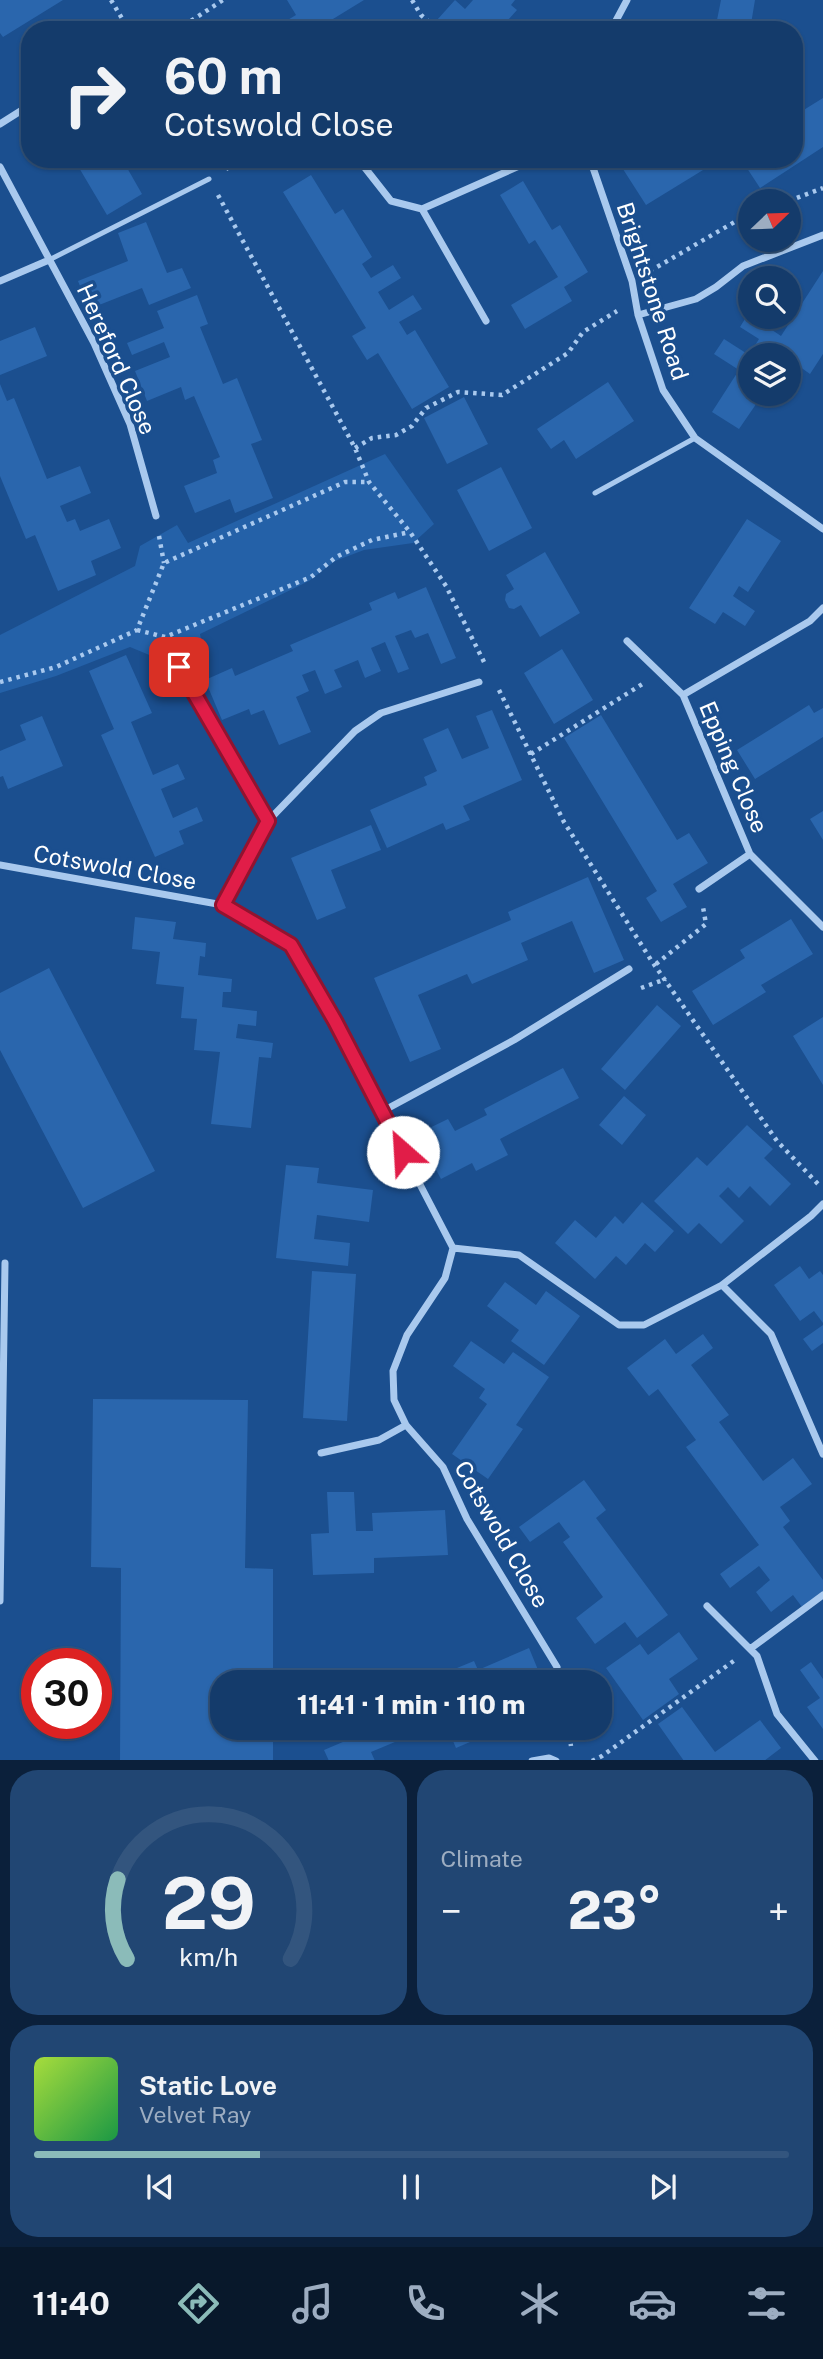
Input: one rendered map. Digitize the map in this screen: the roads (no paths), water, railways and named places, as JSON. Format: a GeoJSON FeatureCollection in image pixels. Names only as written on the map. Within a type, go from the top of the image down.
{"type":"FeatureCollection","features":[{"type":"Feature","properties":{"kind":"street"},"geometry":{"type":"LineString","coordinates":[[616,21],[627,0]]}},
{"type":"Feature","properties":{"kind":"street"},"geometry":{"type":"LineString","coordinates":[[0,124],[21,111]]}},
{"type":"Feature","properties":{"kind":"street","name":"Hereford Close"},"geometry":{"type":"LineString","coordinates":[[0,167],[94,343],[130,424],[156,516]]}},
{"type":"Feature","properties":{"kind":"street"},"geometry":{"type":"LineString","coordinates":[[366,168],[391,201],[422,209],[515,168]]}},
{"type":"Feature","properties":{"kind":"street","name":"Brightstone Road"},"geometry":{"type":"LineString","coordinates":[[593,168],[632,281],[638,315],[663,390],[695,438],[823,529]]}},
{"type":"Feature","properties":{"kind":"street"},"geometry":{"type":"LineString","coordinates":[[422,209],[486,321]]}},
{"type":"Feature","properties":{"kind":"street"},"geometry":{"type":"LineString","coordinates":[[638,315],[696,299],[716,288],[743,266],[823,234]]}},
{"type":"Feature","properties":{"kind":"street"},"geometry":{"type":"LineString","coordinates":[[0,281],[50,260]]}},
{"type":"Feature","properties":{"kind":"street","name":"Epping Close"},"geometry":{"type":"LineString","coordinates":[[683,695],[810,621],[823,608]]}},
{"type":"Feature","properties":{"kind":"street","name":"Epping Close"},"geometry":{"type":"LineString","coordinates":[[627,641],[683,695],[750,854],[823,927]]}},
{"type":"Feature","properties":{"kind":"street"},"geometry":{"type":"LineString","coordinates":[[179,667],[268,821]]}},
{"type":"Feature","properties":{"kind":"street","name":"Cotswold Close"},"geometry":{"type":"LineString","coordinates":[[223,905],[268,821],[355,731],[381,713],[479,682]]}},
{"type":"Feature","properties":{"kind":"street","name":"Epping Close"},"geometry":{"type":"LineString","coordinates":[[699,889],[750,854]]}},
{"type":"Feature","properties":{"kind":"street","name":"Cotswold Close"},"geometry":{"type":"LineString","coordinates":[[0,865],[223,905],[291,945],[335,1021],[453,1248],[444,1278],[407,1335],[393,1371],[394,1400],[406,1425],[443,1467],[467,1519],[557,1668]]}},
{"type":"Feature","properties":{"kind":"street"},"geometry":{"type":"LineString","coordinates":[[383,1111],[514,1040],[629,969]]}},
{"type":"Feature","properties":{"kind":"street"},"geometry":{"type":"LineString","coordinates":[[453,1248],[519,1255],[619,1325],[644,1325],[722,1285],[823,1204]]}},
{"type":"Feature","properties":{"kind":"street"},"geometry":{"type":"LineString","coordinates":[[0,1601],[5,1264]]}},
{"type":"Feature","properties":{"kind":"street"},"geometry":{"type":"LineString","coordinates":[[722,1285],[771,1334],[823,1454]]}},
{"type":"Feature","properties":{"kind":"street"},"geometry":{"type":"LineString","coordinates":[[321,1453],[379,1440],[406,1425]]}},
{"type":"Feature","properties":{"kind":"street"},"geometry":{"type":"LineString","coordinates":[[750,1649],[823,1595]]}},
{"type":"Feature","properties":{"kind":"street"},"geometry":{"type":"LineString","coordinates":[[708,1606],[757,1656],[777,1714],[815,1760]]}},
{"type":"Feature","properties":{"kind":"street"},"geometry":{"type":"LineString","coordinates":[[532,1760],[556,1760]]}},
{"type":"Feature","properties":{"kind":"lane"},"geometry":{"type":"LineString","coordinates":[[50,260],[209,179]]}},
{"type":"Feature","properties":{"kind":"lane"},"geometry":{"type":"LineString","coordinates":[[595,493],[695,438]]}}]}
